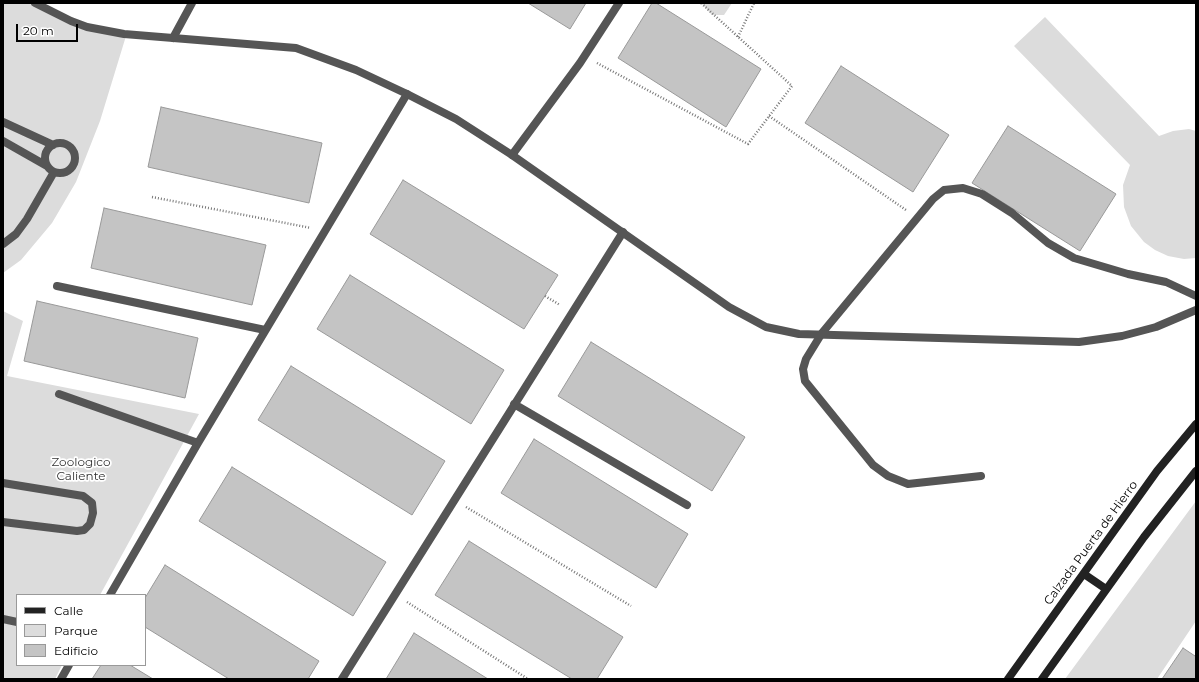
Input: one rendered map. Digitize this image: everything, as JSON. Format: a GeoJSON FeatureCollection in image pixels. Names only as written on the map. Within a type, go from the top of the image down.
{"type":"FeatureCollection","features":[{"type":"Feature","properties":{"kind":"street"},"geometry":{"type":"LineString","coordinates":[[35,3],[71,21],[86,26],[124,34],[296,48],[356,70],[456,119],[512,155],[729,308],[766,327],[799,334],[822,333],[1079,342],[1122,336],[1156,327],[1196,310]]}},
{"type":"Feature","properties":{"kind":"street"},"geometry":{"type":"LineString","coordinates":[[173,38],[192,3]]}},
{"type":"Feature","properties":{"kind":"street"},"geometry":{"type":"LineString","coordinates":[[512,155],[580,63],[619,3]]}},
{"type":"Feature","properties":{"kind":"street"},"geometry":{"type":"LineString","coordinates":[[111,594],[198,443],[407,94]]}},
{"type":"Feature","properties":{"kind":"street"},"geometry":{"type":"LineString","coordinates":[[3,122],[53,145]]}},
{"type":"Feature","properties":{"kind":"street"},"geometry":{"type":"LineString","coordinates":[[3,141],[47,166],[54,172],[61,173],[68,171],[73,165],[74,158],[72,151],[67,146],[60,144],[53,145],[47,150],[45,158],[47,166]]}},
{"type":"Feature","properties":{"kind":"street"},"geometry":{"type":"LineString","coordinates":[[3,244],[16,234],[27,219],[54,172]]}},
{"type":"Feature","properties":{"kind":"street"},"geometry":{"type":"LineString","coordinates":[[981,476],[908,484],[888,476],[873,465],[805,381],[803,369],[806,359],[822,333],[933,199],[944,190],[963,188],[982,194],[1012,212],[1048,243],[1074,258],[1128,274],[1166,282],[1196,296]]}},
{"type":"Feature","properties":{"kind":"street"},"geometry":{"type":"LineString","coordinates":[[342,679],[394,594],[623,232]]}},
{"type":"Feature","properties":{"kind":"street"},"geometry":{"type":"LineString","coordinates":[[57,286],[265,330]]}},
{"type":"Feature","properties":{"kind":"street"},"geometry":{"type":"LineString","coordinates":[[59,394],[198,443]]}},
{"type":"Feature","properties":{"kind":"street"},"geometry":{"type":"LineString","coordinates":[[514,404],[688,505]]}},
{"type":"Feature","properties":{"kind":"street","name":"Calzada Puerta de Hierro"},"geometry":{"type":"LineString","coordinates":[[1008,679],[1158,471],[1196,424]]}},
{"type":"Feature","properties":{"kind":"street"},"geometry":{"type":"LineString","coordinates":[[1042,679],[1144,537],[1196,471]]}},
{"type":"Feature","properties":{"kind":"street"},"geometry":{"type":"LineString","coordinates":[[3,483],[83,496],[92,503],[93,513],[90,524],[84,530],[77,532],[3,522]]}},
{"type":"Feature","properties":{"kind":"street"},"geometry":{"type":"LineString","coordinates":[[1084,574],[1106,589]]}},
{"type":"Feature","properties":{"kind":"street"},"geometry":{"type":"LineString","coordinates":[[3,619],[16,622]]}},
{"type":"Feature","properties":{"kind":"street"},"geometry":{"type":"LineString","coordinates":[[61,679],[68,666]]}},
{"type":"Feature","properties":{"kind":"path"},"geometry":{"type":"LineString","coordinates":[[580,63],[589,61],[596,62],[748,144],[792,86],[701,3]]}},
{"type":"Feature","properties":{"kind":"path"},"geometry":{"type":"LineString","coordinates":[[738,37],[754,3]]}},
{"type":"Feature","properties":{"kind":"path"},"geometry":{"type":"LineString","coordinates":[[769,116],[918,218]]}},
{"type":"Feature","properties":{"kind":"path"},"geometry":{"type":"LineString","coordinates":[[152,197],[325,231]]}},
{"type":"Feature","properties":{"kind":"path"},"geometry":{"type":"LineString","coordinates":[[545,296],[571,313]]}},
{"type":"Feature","properties":{"kind":"path"},"geometry":{"type":"LineString","coordinates":[[454,499],[631,606]]}},
{"type":"Feature","properties":{"kind":"path"},"geometry":{"type":"LineString","coordinates":[[394,594],[528,679]]}},
{"type":"Feature","properties":{"kind":"green space"},"geometry":{"type":"Polygon","coordinates":[[[3,3],[33,3],[78,26],[126,36],[100,121],[76,182],[52,223],[21,260],[3,273],[3,3]]]}},
{"type":"Feature","properties":{"kind":"green space"},"geometry":{"type":"Polygon","coordinates":[[[701,3],[732,3],[724,15],[712,15],[701,3]]]}},
{"type":"Feature","properties":{"kind":"green space"},"geometry":{"type":"Polygon","coordinates":[[[1045,17],[1159,136],[1173,131],[1189,129],[1196,131],[1196,258],[1184,259],[1168,256],[1155,250],[1144,242],[1131,226],[1124,207],[1123,185],[1130,165],[1014,46],[1045,17]]]}},
{"type":"Feature","properties":{"kind":"green space","name":"Zoologico Caliente"},"geometry":{"type":"Polygon","coordinates":[[[3,311],[23,321],[7,376],[199,414],[101,594],[16,594],[16,666],[62,666],[55,679],[3,679],[3,311]]]}},
{"type":"Feature","properties":{"kind":"green space"},"geometry":{"type":"Polygon","coordinates":[[[1196,501],[1196,621],[1157,679],[1065,679],[1196,501]]]}},
{"type":"Feature","properties":{"kind":"building"},"geometry":{"type":"Polygon","coordinates":[[[528,3],[586,3],[570,29],[528,3]]]}},
{"type":"Feature","properties":{"kind":"building"},"geometry":{"type":"Polygon","coordinates":[[[652,3],[656,3],[761,69],[726,127],[618,58],[652,3]]]}},
{"type":"Feature","properties":{"kind":"building"},"geometry":{"type":"Polygon","coordinates":[[[841,66],[949,135],[913,192],[805,123],[841,66]]]}},
{"type":"Feature","properties":{"kind":"building"},"geometry":{"type":"Polygon","coordinates":[[[161,107],[322,143],[309,203],[148,167],[161,107]]]}},
{"type":"Feature","properties":{"kind":"building"},"geometry":{"type":"Polygon","coordinates":[[[1008,126],[1116,194],[1080,251],[972,183],[1008,126]]]}},
{"type":"Feature","properties":{"kind":"building"},"geometry":{"type":"Polygon","coordinates":[[[403,180],[558,275],[524,329],[370,234],[403,180]]]}},
{"type":"Feature","properties":{"kind":"building"},"geometry":{"type":"Polygon","coordinates":[[[104,208],[266,245],[252,305],[91,268],[104,208]]]}},
{"type":"Feature","properties":{"kind":"building"},"geometry":{"type":"Polygon","coordinates":[[[350,275],[504,370],[471,424],[317,329],[350,275]]]}},
{"type":"Feature","properties":{"kind":"building"},"geometry":{"type":"Polygon","coordinates":[[[37,301],[198,338],[185,398],[24,361],[37,301]]]}},
{"type":"Feature","properties":{"kind":"building"},"geometry":{"type":"Polygon","coordinates":[[[591,342],[745,437],[712,491],[558,396],[591,342]]]}},
{"type":"Feature","properties":{"kind":"building"},"geometry":{"type":"Polygon","coordinates":[[[291,366],[445,461],[412,515],[258,420],[291,366]]]}},
{"type":"Feature","properties":{"kind":"building"},"geometry":{"type":"Polygon","coordinates":[[[534,439],[688,534],[656,588],[501,493],[534,439]]]}},
{"type":"Feature","properties":{"kind":"building"},"geometry":{"type":"Polygon","coordinates":[[[232,467],[386,562],[353,616],[199,521],[232,467]]]}},
{"type":"Feature","properties":{"kind":"building"},"geometry":{"type":"Polygon","coordinates":[[[469,541],[623,637],[597,679],[572,679],[435,595],[469,541]]]}},
{"type":"Feature","properties":{"kind":"building"},"geometry":{"type":"Polygon","coordinates":[[[165,565],[319,661],[308,679],[229,679],[146,628],[146,596],[165,565]]]}},
{"type":"Feature","properties":{"kind":"building"},"geometry":{"type":"Polygon","coordinates":[[[414,633],[488,679],[386,679],[414,633]]]}},
{"type":"Feature","properties":{"kind":"building"},"geometry":{"type":"Polygon","coordinates":[[[1183,648],[1195,656],[1196,654],[1196,679],[1162,679],[1183,648]]]}},
{"type":"Feature","properties":{"kind":"building"},"geometry":{"type":"Polygon","coordinates":[[[100,666],[132,666],[153,679],[92,679],[100,666]]]}}]}
